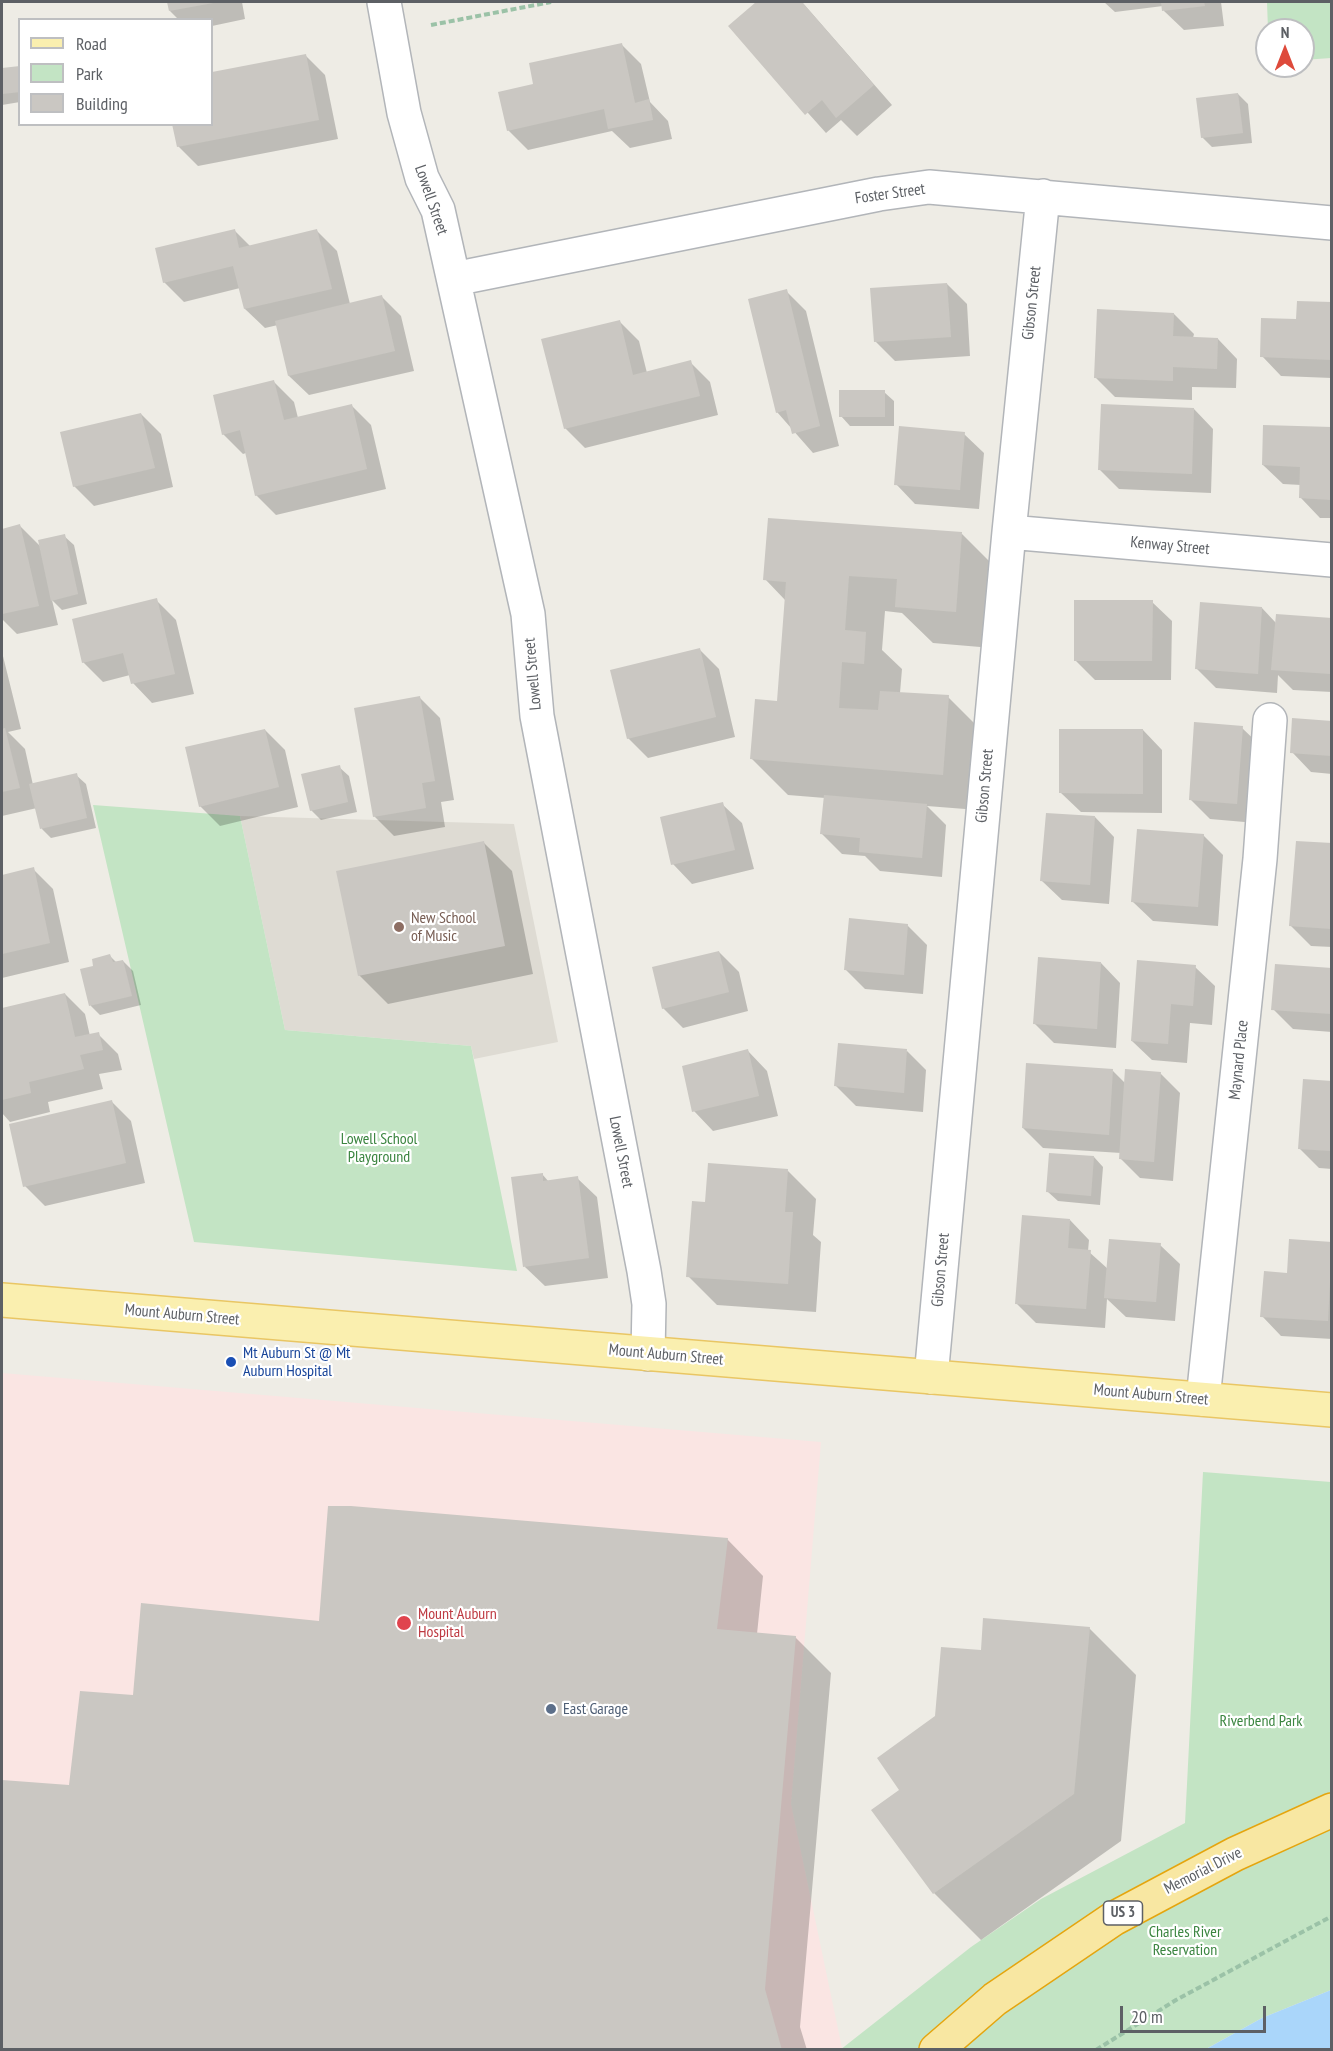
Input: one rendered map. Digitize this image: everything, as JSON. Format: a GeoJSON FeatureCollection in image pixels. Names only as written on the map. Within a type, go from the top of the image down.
{"type":"FeatureCollection","features":[{"type":"Feature","properties":{"kind":"highway","name":"Memorial Drive"},"geometry":{"type":"LineString","coordinates":[[936,2049],[995,1999],[1113,1919],[1235,1854],[1332,1810]]}},
{"type":"Feature","properties":{"kind":"main road","name":"Mount Auburn Street"},"geometry":{"type":"LineString","coordinates":[[2,1300],[1332,1410]]}},
{"type":"Feature","properties":{"kind":"street","name":"Lowell Street"},"geometry":{"type":"LineString","coordinates":[[384,2],[412,146],[422,178],[438,210],[528,614],[537,716],[644,1271],[649,1304],[648,1354]]}},
{"type":"Feature","properties":{"kind":"street","name":"Foster Street"},"geometry":{"type":"LineString","coordinates":[[454,279],[488,270],[905,190],[952,187],[1332,223]]}},
{"type":"Feature","properties":{"kind":"street","name":"Gibson Street"},"geometry":{"type":"LineString","coordinates":[[931,1377],[1009,532],[1043,196]]}},
{"type":"Feature","properties":{"kind":"street","name":"Kenway Street"},"geometry":{"type":"LineString","coordinates":[[1009,532],[1332,560]]}},
{"type":"Feature","properties":{"kind":"street","name":"Maynard Place"},"geometry":{"type":"LineString","coordinates":[[1203,1399],[1260,859],[1270,720]]}},
{"type":"Feature","properties":{"kind":"path"},"geometry":{"type":"LineString","coordinates":[[390,33],[551,2]]}},
{"type":"Feature","properties":{"kind":"path"},"geometry":{"type":"LineString","coordinates":[[1096,2049],[1176,2000],[1332,1916]]}},
{"type":"Feature","properties":{"kind":"shaded area","name":"New School of Music"},"geometry":{"type":"Polygon","coordinates":[[[240,816],[514,824],[558,1042],[474,1059],[471,1046],[285,1030],[240,816]]]}},
{"type":"Feature","properties":{"kind":"shaded area","name":"Mount Auburn Hospital"},"geometry":{"type":"Polygon","coordinates":[[[2,1373],[821,1442],[791,1804],[842,2048],[2,2049],[2,1373]]]}},
{"type":"Feature","properties":{"kind":"green space"},"geometry":{"type":"Polygon","coordinates":[[[1267,2],[1331,2],[1331,58],[1315,59],[1315,18],[1268,18],[1267,2]]]}},
{"type":"Feature","properties":{"kind":"green space","name":"Lowell School Playground"},"geometry":{"type":"Polygon","coordinates":[[[93,805],[240,816],[285,1030],[471,1046],[517,1271],[194,1242],[93,805]]]}},
{"type":"Feature","properties":{"kind":"green space","name":"Charles River Reservation"},"geometry":{"type":"Polygon","coordinates":[[[1203,1472],[1331,1482],[1331,1990],[1262,2018],[1206,2049],[840,2050],[971,1947],[1041,1899],[1185,1823],[1203,1472]]]}},
{"type":"Feature","properties":{"kind":"water"},"geometry":{"type":"Polygon","coordinates":[[[1331,1990],[1331,2049],[1206,2049],[1262,2018],[1331,1990]]]}},
{"type":"Feature","properties":{"kind":"building"},"geometry":{"type":"Polygon","coordinates":[[[167,2],[213,2],[213,3],[169,11],[167,2]]]}},
{"type":"Feature","properties":{"kind":"building"},"geometry":{"type":"Polygon","coordinates":[[[756,2],[802,2],[874,85],[836,118],[822,100],[805,115],[728,26],[756,2]]]}},
{"type":"Feature","properties":{"kind":"building"},"geometry":{"type":"Polygon","coordinates":[[[1161,2],[1204,2],[1205,6],[1162,11],[1161,2]]]}},
{"type":"Feature","properties":{"kind":"building"},"geometry":{"type":"Polygon","coordinates":[[[622,43],[635,103],[649,99],[653,120],[608,129],[604,109],[507,131],[498,92],[533,84],[529,63],[622,43]]]}},
{"type":"Feature","properties":{"kind":"building"},"geometry":{"type":"Polygon","coordinates":[[[306,54],[319,120],[177,147],[172,126],[213,126],[213,72],[306,54]]]}},
{"type":"Feature","properties":{"kind":"building"},"geometry":{"type":"Polygon","coordinates":[[[18,66],[18,92],[2,94],[2,68],[18,66]]]}},
{"type":"Feature","properties":{"kind":"building"},"geometry":{"type":"Polygon","coordinates":[[[1238,93],[1243,133],[1201,138],[1196,98],[1238,93]]]}},
{"type":"Feature","properties":{"kind":"building"},"geometry":{"type":"Polygon","coordinates":[[[235,229],[239,248],[317,229],[332,289],[244,309],[233,266],[163,283],[155,248],[235,229]]]}},
{"type":"Feature","properties":{"kind":"building"},"geometry":{"type":"Polygon","coordinates":[[[947,283],[951,337],[874,342],[870,288],[947,283]]]}},
{"type":"Feature","properties":{"kind":"building"},"geometry":{"type":"Polygon","coordinates":[[[787,289],[820,426],[792,434],[786,410],[776,413],[748,299],[787,289]]]}},
{"type":"Feature","properties":{"kind":"building"},"geometry":{"type":"Polygon","coordinates":[[[382,295],[395,351],[288,376],[275,321],[382,295]]]}},
{"type":"Feature","properties":{"kind":"building"},"geometry":{"type":"Polygon","coordinates":[[[1297,301],[1332,302],[1332,360],[1260,357],[1261,318],[1296,319],[1297,301]]]}},
{"type":"Feature","properties":{"kind":"building"},"geometry":{"type":"Polygon","coordinates":[[[1097,309],[1174,313],[1173,336],[1218,338],[1217,369],[1173,367],[1173,381],[1094,378],[1097,309]]]}},
{"type":"Feature","properties":{"kind":"building"},"geometry":{"type":"Polygon","coordinates":[[[620,320],[633,375],[691,360],[700,396],[564,429],[541,339],[620,320]]]}},
{"type":"Feature","properties":{"kind":"building"},"geometry":{"type":"Polygon","coordinates":[[[274,380],[284,420],[352,404],[367,469],[255,496],[240,430],[222,435],[213,395],[274,380]]]}},
{"type":"Feature","properties":{"kind":"building"},"geometry":{"type":"Polygon","coordinates":[[[839,390],[885,390],[885,417],[839,417],[839,390]]]}},
{"type":"Feature","properties":{"kind":"building"},"geometry":{"type":"Polygon","coordinates":[[[1101,404],[1194,408],[1192,474],[1098,470],[1101,404]]]}},
{"type":"Feature","properties":{"kind":"building"},"geometry":{"type":"Polygon","coordinates":[[[141,413],[155,468],[73,487],[60,432],[141,413]]]}},
{"type":"Feature","properties":{"kind":"building"},"geometry":{"type":"Polygon","coordinates":[[[1263,425],[1332,427],[1332,500],[1299,498],[1300,467],[1262,465],[1263,425]]]}},
{"type":"Feature","properties":{"kind":"building"},"geometry":{"type":"Polygon","coordinates":[[[899,426],[965,432],[960,490],[894,485],[899,426]]]}},
{"type":"Feature","properties":{"kind":"building"},"geometry":{"type":"Polygon","coordinates":[[[768,518],[962,532],[956,612],[895,607],[897,579],[849,576],[845,630],[866,632],[864,664],[842,662],[839,708],[878,710],[880,691],[949,695],[943,775],[750,759],[755,699],[777,701],[786,582],[763,580],[768,518]]]}},
{"type":"Feature","properties":{"kind":"building"},"geometry":{"type":"Polygon","coordinates":[[[20,524],[39,606],[2,614],[2,529],[20,524]]]}},
{"type":"Feature","properties":{"kind":"building"},"geometry":{"type":"Polygon","coordinates":[[[65,534],[78,594],[51,601],[38,540],[65,534]]]}},
{"type":"Feature","properties":{"kind":"building"},"geometry":{"type":"Polygon","coordinates":[[[157,598],[175,674],[131,684],[123,653],[82,663],[72,619],[157,598]]]}},
{"type":"Feature","properties":{"kind":"building"},"geometry":{"type":"Polygon","coordinates":[[[1074,600],[1153,600],[1152,661],[1074,661],[1074,600]]]}},
{"type":"Feature","properties":{"kind":"building"},"geometry":{"type":"Polygon","coordinates":[[[1200,602],[1262,607],[1258,674],[1195,669],[1200,602]]]}},
{"type":"Feature","properties":{"kind":"building"},"geometry":{"type":"Polygon","coordinates":[[[1276,614],[1332,618],[1331,674],[1271,670],[1276,614]]]}},
{"type":"Feature","properties":{"kind":"building"},"geometry":{"type":"Polygon","coordinates":[[[700,648],[716,717],[627,739],[610,670],[700,648]]]}},
{"type":"Feature","properties":{"kind":"building"},"geometry":{"type":"Polygon","coordinates":[[[420,696],[435,781],[422,783],[426,808],[373,817],[354,708],[420,696]]]}},
{"type":"Feature","properties":{"kind":"building"},"geometry":{"type":"Polygon","coordinates":[[[1292,718],[1332,721],[1332,756],[1290,753],[1292,718]]]}},
{"type":"Feature","properties":{"kind":"building"},"geometry":{"type":"Polygon","coordinates":[[[1194,722],[1243,726],[1237,804],[1189,800],[1194,722]]]}},
{"type":"Feature","properties":{"kind":"building"},"geometry":{"type":"Polygon","coordinates":[[[5,728],[20,788],[2,792],[2,729],[5,728]]]}},
{"type":"Feature","properties":{"kind":"building"},"geometry":{"type":"Polygon","coordinates":[[[265,729],[279,787],[199,807],[185,747],[265,729]]]}},
{"type":"Feature","properties":{"kind":"building"},"geometry":{"type":"Polygon","coordinates":[[[1059,729],[1143,729],[1143,794],[1059,793],[1059,729]]]}},
{"type":"Feature","properties":{"kind":"building"},"geometry":{"type":"Polygon","coordinates":[[[340,765],[348,802],[310,811],[301,774],[340,765]]]}},
{"type":"Feature","properties":{"kind":"building"},"geometry":{"type":"Polygon","coordinates":[[[77,773],[87,818],[40,829],[29,784],[77,773]]]}},
{"type":"Feature","properties":{"kind":"building"},"geometry":{"type":"Polygon","coordinates":[[[824,795],[927,804],[922,858],[859,852],[860,838],[820,834],[824,795]]]}},
{"type":"Feature","properties":{"kind":"building"},"geometry":{"type":"Polygon","coordinates":[[[723,802],[735,850],[671,865],[660,817],[723,802]]]}},
{"type":"Feature","properties":{"kind":"building"},"geometry":{"type":"Polygon","coordinates":[[[1046,813],[1095,816],[1090,885],[1040,881],[1046,813]]]}},
{"type":"Feature","properties":{"kind":"building"},"geometry":{"type":"Polygon","coordinates":[[[1137,829],[1204,834],[1198,907],[1131,902],[1137,829]]]}},
{"type":"Feature","properties":{"kind":"building"},"geometry":{"type":"Polygon","coordinates":[[[484,841],[505,946],[358,976],[336,871],[484,841]]]}},
{"type":"Feature","properties":{"kind":"building"},"geometry":{"type":"Polygon","coordinates":[[[1296,841],[1332,843],[1332,929],[1289,926],[1296,841]]]}},
{"type":"Feature","properties":{"kind":"building"},"geometry":{"type":"Polygon","coordinates":[[[34,867],[50,943],[2,954],[2,875],[34,867]]]}},
{"type":"Feature","properties":{"kind":"building"},"geometry":{"type":"Polygon","coordinates":[[[849,918],[908,924],[904,975],[844,970],[849,918]]]}},
{"type":"Feature","properties":{"kind":"building"},"geometry":{"type":"Polygon","coordinates":[[[719,951],[729,992],[662,1009],[652,967],[719,951]]]}},
{"type":"Feature","properties":{"kind":"building"},"geometry":{"type":"Polygon","coordinates":[[[110,954],[113,962],[123,960],[132,996],[89,1006],[80,969],[93,966],[92,959],[110,954]]]}},
{"type":"Feature","properties":{"kind":"building"},"geometry":{"type":"Polygon","coordinates":[[[1038,957],[1101,962],[1097,1029],[1033,1024],[1038,957]]]}},
{"type":"Feature","properties":{"kind":"building"},"geometry":{"type":"Polygon","coordinates":[[[1137,960],[1196,965],[1193,1006],[1171,1004],[1168,1044],[1131,1041],[1137,960]]]}},
{"type":"Feature","properties":{"kind":"building"},"geometry":{"type":"Polygon","coordinates":[[[1275,964],[1332,968],[1332,1014],[1271,1010],[1275,964]]]}},
{"type":"Feature","properties":{"kind":"building"},"geometry":{"type":"Polygon","coordinates":[[[65,993],[75,1037],[99,1032],[103,1050],[80,1055],[84,1069],[29,1082],[31,1093],[2,1100],[2,1008],[65,993]]]}},
{"type":"Feature","properties":{"kind":"building"},"geometry":{"type":"Polygon","coordinates":[[[838,1043],[907,1049],[904,1093],[834,1086],[838,1043]]]}},
{"type":"Feature","properties":{"kind":"building"},"geometry":{"type":"Polygon","coordinates":[[[748,1049],[759,1096],[692,1112],[682,1066],[748,1049]]]}},
{"type":"Feature","properties":{"kind":"building"},"geometry":{"type":"Polygon","coordinates":[[[1026,1063],[1113,1069],[1109,1135],[1022,1128],[1026,1063]]]}},
{"type":"Feature","properties":{"kind":"building"},"geometry":{"type":"Polygon","coordinates":[[[1125,1069],[1161,1072],[1154,1162],[1119,1159],[1125,1069]]]}},
{"type":"Feature","properties":{"kind":"building"},"geometry":{"type":"Polygon","coordinates":[[[1303,1079],[1332,1081],[1332,1151],[1298,1149],[1303,1079]]]}},
{"type":"Feature","properties":{"kind":"building"},"geometry":{"type":"Polygon","coordinates":[[[112,1100],[126,1163],[23,1187],[9,1124],[112,1100]]]}},
{"type":"Feature","properties":{"kind":"building"},"geometry":{"type":"Polygon","coordinates":[[[1049,1153],[1094,1156],[1091,1196],[1046,1192],[1049,1153]]]}},
{"type":"Feature","properties":{"kind":"building"},"geometry":{"type":"Polygon","coordinates":[[[708,1163],[788,1169],[785,1212],[793,1212],[788,1284],[686,1277],[692,1201],[705,1202],[708,1163]]]}},
{"type":"Feature","properties":{"kind":"building"},"geometry":{"type":"Polygon","coordinates":[[[543,1173],[543,1181],[578,1176],[589,1258],[523,1267],[511,1177],[543,1173]]]}},
{"type":"Feature","properties":{"kind":"building"},"geometry":{"type":"Polygon","coordinates":[[[1022,1215],[1070,1219],[1068,1248],[1091,1250],[1086,1309],[1015,1304],[1022,1215]]]}},
{"type":"Feature","properties":{"kind":"building"},"geometry":{"type":"Polygon","coordinates":[[[1109,1239],[1161,1243],[1156,1302],[1104,1298],[1109,1239]]]}},
{"type":"Feature","properties":{"kind":"building"},"geometry":{"type":"Polygon","coordinates":[[[1289,1239],[1332,1242],[1328,1321],[1260,1317],[1264,1271],[1287,1273],[1289,1239]]]}},
{"type":"Feature","properties":{"kind":"building","name":"Mount Auburn Hospital"},"geometry":{"type":"Polygon","coordinates":[[[328,1506],[351,1506],[728,1538],[717,1629],[796,1636],[765,1989],[782,2050],[2,2050],[2,1780],[69,1785],[80,1691],[133,1695],[141,1603],[319,1621],[328,1506]]]}},
{"type":"Feature","properties":{"kind":"building"},"geometry":{"type":"Polygon","coordinates":[[[983,1618],[1090,1627],[1074,1794],[933,1894],[871,1810],[899,1790],[877,1758],[935,1716],[941,1647],[981,1650],[983,1618]]]}},
{"type":"Feature","properties":{"kind":"place","name":"New School of Music"},"geometry":{"type":"Point","coordinates":[399,927]}},
{"type":"Feature","properties":{"kind":"place","name":"Mt Auburn St @ Mt Auburn Hospital"},"geometry":{"type":"Point","coordinates":[231,1362]}},
{"type":"Feature","properties":{"kind":"place","name":"Mount Auburn Hospital"},"geometry":{"type":"Point","coordinates":[404,1623]}},
{"type":"Feature","properties":{"kind":"place","name":"East Garage"},"geometry":{"type":"Point","coordinates":[551,1709]}},
{"type":"Feature","properties":{"kind":"park label","name":"Riverbend Park"},"geometry":{"type":"Point","coordinates":[1261,1721]}}]}
